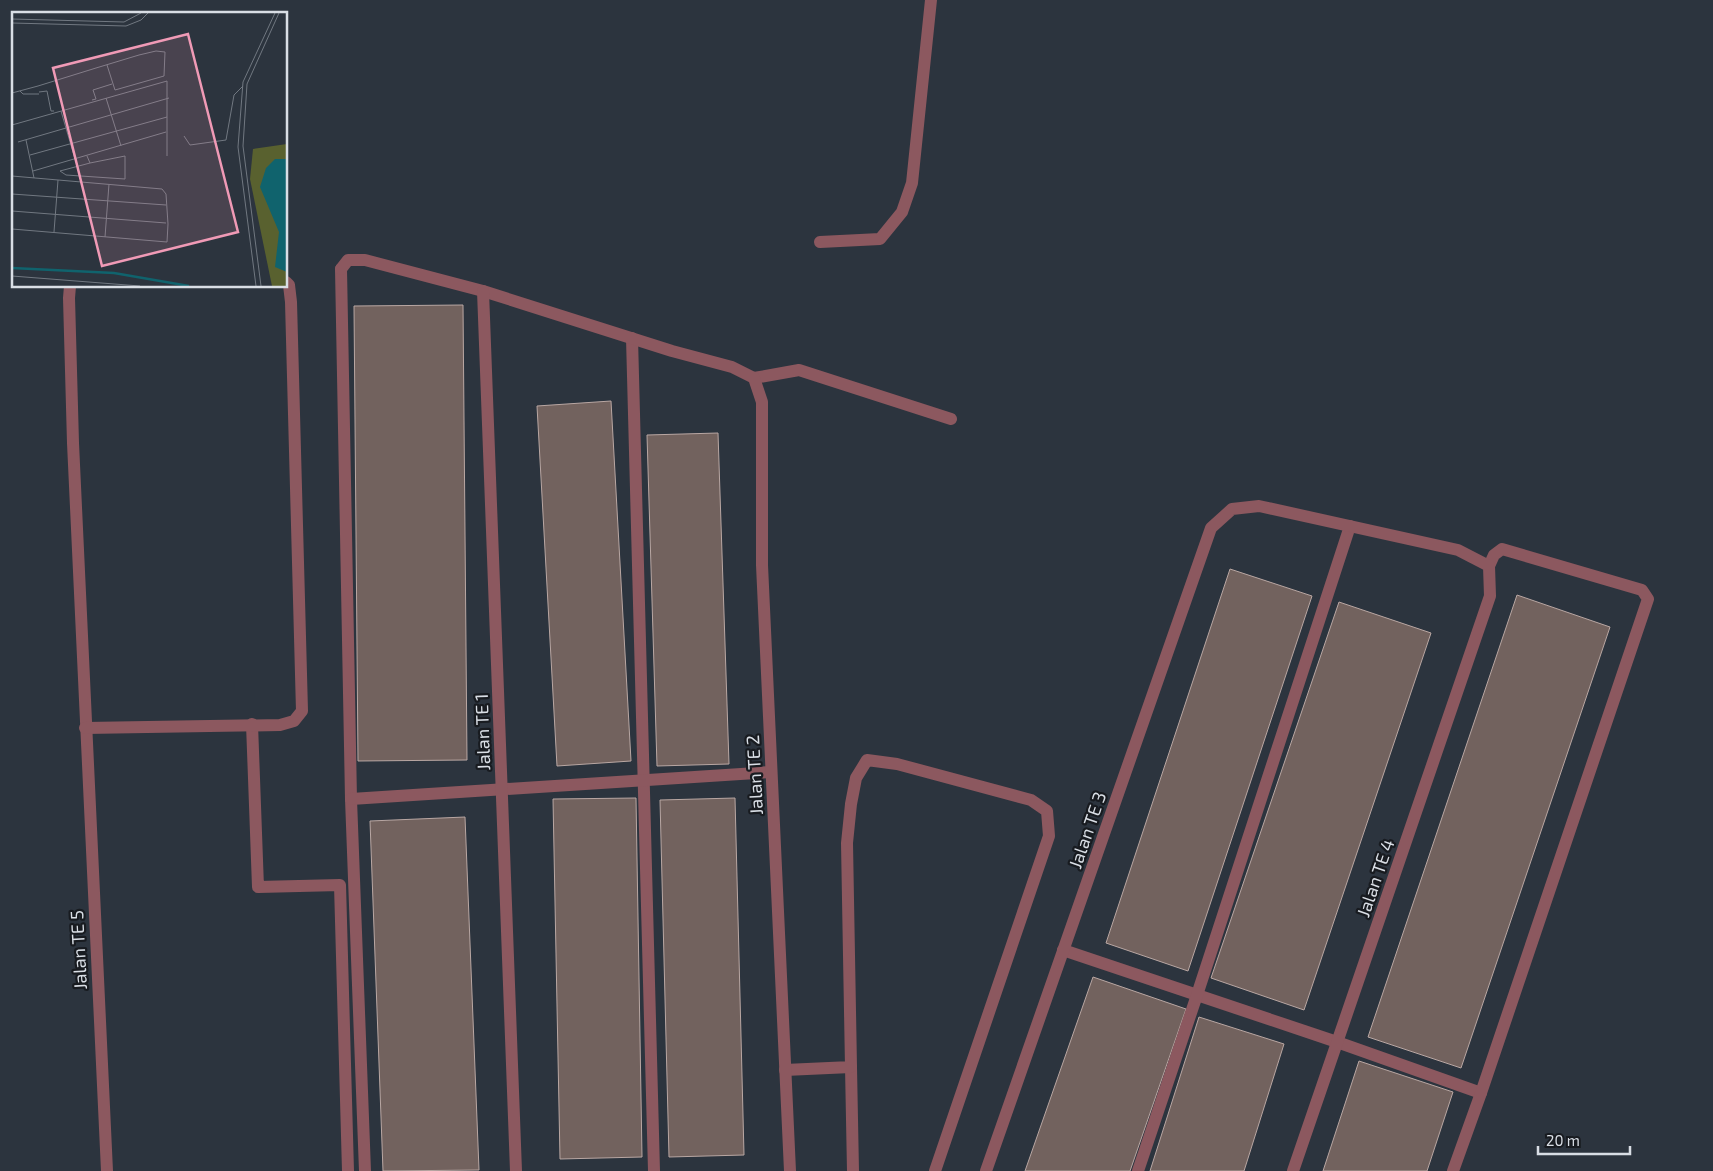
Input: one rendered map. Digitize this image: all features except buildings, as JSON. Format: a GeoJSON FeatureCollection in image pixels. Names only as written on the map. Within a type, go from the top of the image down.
{"type":"FeatureCollection","features":[{"type":"Feature","properties":{"kind":"street"},"geometry":{"type":"LineString","coordinates":[[820,242],[880,239],[902,212],[912,183],[931,0]]}},
{"type":"Feature","properties":{"kind":"street"},"geometry":{"type":"LineString","coordinates":[[364,1171],[352,799],[341,269],[348,260],[365,260],[483,291],[732,368],[754,378],[799,370],[951,419]]}},
{"type":"Feature","properties":{"kind":"street"},"geometry":{"type":"LineString","coordinates":[[86,728],[280,725],[294,721],[302,711],[291,302],[288,283]]}},
{"type":"Feature","properties":{"kind":"street","name":"Jalan TE 5"},"geometry":{"type":"LineString","coordinates":[[70,288],[73,443],[107,1171]]}},
{"type":"Feature","properties":{"kind":"street","name":"Jalan TE 1"},"geometry":{"type":"LineString","coordinates":[[483,291],[516,1171]]}},
{"type":"Feature","properties":{"kind":"street"},"geometry":{"type":"LineString","coordinates":[[632,338],[654,1171]]}},
{"type":"Feature","properties":{"kind":"street","name":"Jalan TE 2"},"geometry":{"type":"LineString","coordinates":[[754,378],[762,402],[762,566],[790,1171]]}},
{"type":"Feature","properties":{"kind":"street","name":"Jalan TE 3"},"geometry":{"type":"LineString","coordinates":[[986,1171],[1211,528],[1232,509],[1259,506],[1350,526]]}},
{"type":"Feature","properties":{"kind":"street"},"geometry":{"type":"LineString","coordinates":[[1138,1171],[1198,995],[1350,526],[1458,550],[1488,566],[1494,555],[1502,549],[1642,590],[1648,599],[1453,1171]]}},
{"type":"Feature","properties":{"kind":"street","name":"Jalan TE 4"},"geometry":{"type":"LineString","coordinates":[[1293,1171],[1490,596],[1488,566]]}},
{"type":"Feature","properties":{"kind":"street"},"geometry":{"type":"LineString","coordinates":[[252,724],[258,887],[340,885],[348,1171]]}},
{"type":"Feature","properties":{"kind":"street"},"geometry":{"type":"LineString","coordinates":[[853,1171],[847,843],[856,778],[867,760],[897,764],[1031,800],[1047,811],[1049,836],[935,1171]]}},
{"type":"Feature","properties":{"kind":"street"},"geometry":{"type":"LineString","coordinates":[[352,799],[771,772]]}},
{"type":"Feature","properties":{"kind":"street"},"geometry":{"type":"LineString","coordinates":[[1063,950],[1337,1042],[1481,1093]]}},
{"type":"Feature","properties":{"kind":"street"},"geometry":{"type":"LineString","coordinates":[[785,1070],[851,1067]]}}]}
